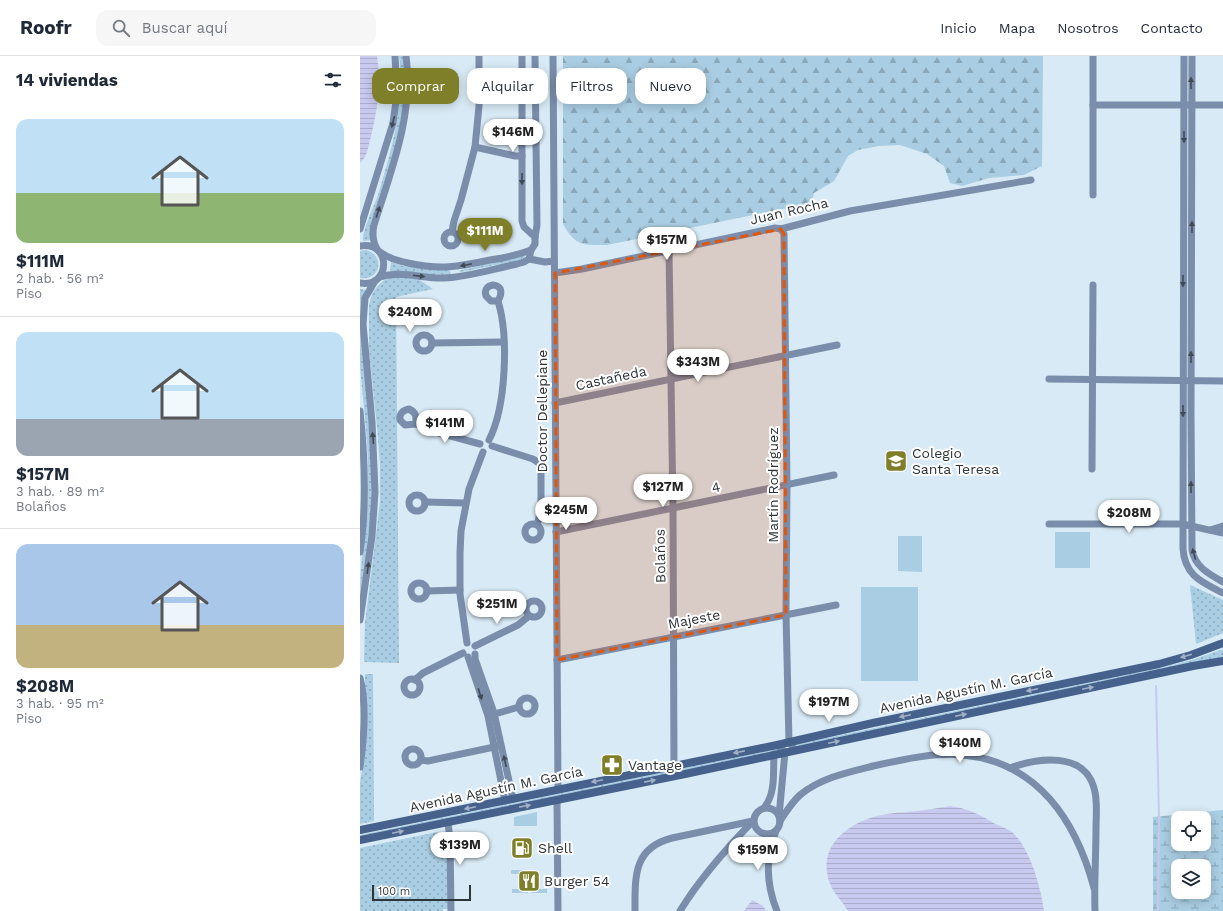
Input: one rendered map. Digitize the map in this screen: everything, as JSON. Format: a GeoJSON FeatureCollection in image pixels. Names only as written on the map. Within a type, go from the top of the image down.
{"type":"FeatureCollection","features":[{"type":"Feature","properties":{"kind":"main road","name":"Avenida Agustín M. García"},"geometry":{"type":"LineString","coordinates":[[360,830],[777,745],[1159,664],[1191,655],[1223,643]]}},
{"type":"Feature","properties":{"kind":"main road","name":"Avenida Agustín M. García"},"geometry":{"type":"LineString","coordinates":[[360,840],[1223,660]]}},
{"type":"Feature","properties":{"kind":"street"},"geometry":{"type":"LineString","coordinates":[[360,229],[393,123],[397,94],[395,56]]}},
{"type":"Feature","properties":{"kind":"street"},"geometry":{"type":"LineString","coordinates":[[360,620],[372,536],[375,492],[372,422],[363,324],[366,298],[384,267],[384,262],[374,242],[372,234],[396,153],[406,112],[408,80],[406,56]]}},
{"type":"Feature","properties":{"kind":"street"},"geometry":{"type":"LineString","coordinates":[[452,232],[474,148],[479,106],[478,56]]}},
{"type":"Feature","properties":{"kind":"street"},"geometry":{"type":"LineString","coordinates":[[522,56],[522,221],[524,227],[534,237]]}},
{"type":"Feature","properties":{"kind":"street"},"geometry":{"type":"LineString","coordinates":[[529,259],[531,250],[535,244],[534,237],[536,225],[535,56]]}},
{"type":"Feature","properties":{"kind":"street","name":"Doctor Dellepiane"},"geometry":{"type":"LineString","coordinates":[[553,56],[558,789]]}},
{"type":"Feature","properties":{"kind":"street"},"geometry":{"type":"LineString","coordinates":[[1093,56],[1093,195]]}},
{"type":"Feature","properties":{"kind":"street"},"geometry":{"type":"LineString","coordinates":[[1184,56],[1188,105],[1192,241],[1182,524],[1183,550],[1184,560],[1189,569],[1198,579],[1223,593]]}},
{"type":"Feature","properties":{"kind":"street"},"geometry":{"type":"LineString","coordinates":[[1192,56],[1188,105],[1183,242],[1193,554],[1197,562],[1209,575],[1208,580],[1198,579]]}},
{"type":"Feature","properties":{"kind":"street"},"geometry":{"type":"LineString","coordinates":[[1093,105],[1223,105]]}},
{"type":"Feature","properties":{"kind":"street"},"geometry":{"type":"LineString","coordinates":[[474,148],[522,157],[532,165],[536,164]]}},
{"type":"Feature","properties":{"kind":"street"},"geometry":{"type":"LineString","coordinates":[[522,157],[529,152],[536,153]]}},
{"type":"Feature","properties":{"kind":"street","name":"Juan Rocha"},"geometry":{"type":"LineString","coordinates":[[554,273],[582,270],[775,228],[782,229],[856,210],[1031,180]]}},
{"type":"Feature","properties":{"kind":"street","name":"Martín Rodríguez"},"geometry":{"type":"LineString","coordinates":[[782,229],[784,234],[787,485],[786,615],[789,742]]}},
{"type":"Feature","properties":{"kind":"street"},"geometry":{"type":"LineString","coordinates":[[1183,242],[1192,241]]}},
{"type":"Feature","properties":{"kind":"street"},"geometry":{"type":"LineString","coordinates":[[360,246],[371,247],[400,261],[424,267],[442,268],[517,255],[531,250]]}},
{"type":"Feature","properties":{"kind":"street","name":"Bolaños"},"geometry":{"type":"LineString","coordinates":[[669,251],[672,378],[674,765]]}},
{"type":"Feature","properties":{"kind":"street"},"geometry":{"type":"LineString","coordinates":[[360,283],[370,283],[377,279],[399,274],[443,278],[454,277],[517,264],[529,259],[545,262],[554,261]]}},
{"type":"Feature","properties":{"kind":"street"},"geometry":{"type":"LineString","coordinates":[[452,267],[454,277]]}},
{"type":"Feature","properties":{"kind":"street"},"geometry":{"type":"LineString","coordinates":[[1092,285],[1092,469]]}},
{"type":"Feature","properties":{"kind":"street"},"geometry":{"type":"LineString","coordinates":[[483,452],[489,452],[503,390],[504,342],[498,301]]}},
{"type":"Feature","properties":{"kind":"street"},"geometry":{"type":"LineString","coordinates":[[432,343],[504,342]]}},
{"type":"Feature","properties":{"kind":"street","name":"Castañeda"},"geometry":{"type":"LineString","coordinates":[[555,403],[837,344]]}},
{"type":"Feature","properties":{"kind":"street"},"geometry":{"type":"LineString","coordinates":[[1049,379],[1223,381]]}},
{"type":"Feature","properties":{"kind":"street"},"geometry":{"type":"LineString","coordinates":[[360,411],[364,474],[360,552]]}},
{"type":"Feature","properties":{"kind":"street"},"geometry":{"type":"LineString","coordinates":[[416,424],[436,432],[480,444],[483,441],[490,443],[533,459],[539,463],[541,510],[536,525]]}},
{"type":"Feature","properties":{"kind":"street"},"geometry":{"type":"LineString","coordinates":[[480,444],[480,449],[483,452]]}},
{"type":"Feature","properties":{"kind":"street"},"geometry":{"type":"LineString","coordinates":[[467,643],[460,590],[460,553],[465,503],[483,452]]}},
{"type":"Feature","properties":{"kind":"street","name":"4"},"geometry":{"type":"LineString","coordinates":[[556,532],[834,475]]}},
{"type":"Feature","properties":{"kind":"street"},"geometry":{"type":"LineString","coordinates":[[425,502],[465,503]]}},
{"type":"Feature","properties":{"kind":"street"},"geometry":{"type":"LineString","coordinates":[[1049,524],[1182,524],[1223,533]]}},
{"type":"Feature","properties":{"kind":"street"},"geometry":{"type":"LineString","coordinates":[[1210,530],[1223,526]]}},
{"type":"Feature","properties":{"kind":"street"},"geometry":{"type":"LineString","coordinates":[[1198,579],[1196,572],[1199,569],[1223,582]]}},
{"type":"Feature","properties":{"kind":"street"},"geometry":{"type":"LineString","coordinates":[[427,591],[460,590]]}},
{"type":"Feature","properties":{"kind":"street","name":"Majeste"},"geometry":{"type":"LineString","coordinates":[[557,660],[836,604]]}},
{"type":"Feature","properties":{"kind":"street"},"geometry":{"type":"LineString","coordinates":[[415,680],[423,673],[465,655],[472,656],[475,650],[518,625],[529,616]]}},
{"type":"Feature","properties":{"kind":"street"},"geometry":{"type":"LineString","coordinates":[[467,643],[472,643],[475,650],[475,659],[491,715],[509,800]]}},
{"type":"Feature","properties":{"kind":"street"},"geometry":{"type":"LineString","coordinates":[[467,643],[462,648],[491,715]]}},
{"type":"Feature","properties":{"kind":"street"},"geometry":{"type":"LineString","coordinates":[[360,678],[364,703],[363,745],[360,767]]}},
{"type":"Feature","properties":{"kind":"street"},"geometry":{"type":"LineString","coordinates":[[491,715],[519,707]]}},
{"type":"Feature","properties":{"kind":"street"},"geometry":{"type":"LineString","coordinates":[[360,709],[364,719]]}},
{"type":"Feature","properties":{"kind":"street"},"geometry":{"type":"LineString","coordinates":[[789,742],[796,750]]}},
{"type":"Feature","properties":{"kind":"street"},"geometry":{"type":"LineString","coordinates":[[777,745],[785,752],[780,819],[769,852],[768,871],[769,882],[777,911]]}},
{"type":"Feature","properties":{"kind":"street"},"geometry":{"type":"LineString","coordinates":[[421,760],[428,761],[498,746]]}},
{"type":"Feature","properties":{"kind":"street"},"geometry":{"type":"LineString","coordinates":[[764,808],[769,801],[772,792],[774,754]]}},
{"type":"Feature","properties":{"kind":"street"},"geometry":{"type":"LineString","coordinates":[[780,819],[790,805],[801,794],[812,787],[836,777],[893,762],[938,756],[962,755],[994,761],[1023,776],[1046,794],[1064,816],[1081,848],[1094,888]]}},
{"type":"Feature","properties":{"kind":"street"},"geometry":{"type":"LineString","coordinates":[[1010,768],[1020,764],[1057,759],[1067,761],[1081,769],[1092,781],[1096,806],[1094,888],[1095,911]]}},
{"type":"Feature","properties":{"kind":"street"},"geometry":{"type":"LineString","coordinates":[[773,773],[783,772]]}},
{"type":"Feature","properties":{"kind":"street"},"geometry":{"type":"LineString","coordinates":[[557,800],[558,911]]}},
{"type":"Feature","properties":{"kind":"street"},"geometry":{"type":"LineString","coordinates":[[680,911],[697,885],[753,821],[756,812],[764,808],[772,808],[778,813],[780,819]]}},
{"type":"Feature","properties":{"kind":"street"},"geometry":{"type":"LineString","coordinates":[[753,821],[756,829],[763,834],[776,831]]}},
{"type":"Feature","properties":{"kind":"street"},"geometry":{"type":"LineString","coordinates":[[635,911],[635,881],[637,868],[646,852],[652,846],[661,841],[672,838],[753,821]]}},
{"type":"Feature","properties":{"kind":"street"},"geometry":{"type":"LineString","coordinates":[[448,822],[450,841],[451,911]]}},
{"type":"Feature","properties":{"kind":"street"},"geometry":{"type":"LineString","coordinates":[[731,825],[738,830],[737,838]]}},
{"type":"Feature","properties":{"kind":"street"},"geometry":{"type":"LineString","coordinates":[[1081,848],[1086,850],[1090,849],[1096,844]]}},
{"type":"Feature","properties":{"kind":"highlighted area"},"geometry":{"type":"Polygon","coordinates":[[[781,229],[784,234],[786,615],[557,660],[555,273],[781,229]]]}},
{"type":"Feature","properties":{"kind":"green space"},"geometry":{"type":"Polygon","coordinates":[[[399,56],[403,56],[404,68],[400,68],[399,56]]]}},
{"type":"Feature","properties":{"kind":"green space"},"geometry":{"type":"Polygon","coordinates":[[[563,56],[1043,56],[1042,166],[1024,175],[989,178],[962,186],[950,183],[944,166],[927,154],[900,145],[879,146],[858,150],[848,156],[834,181],[814,193],[812,203],[607,245],[581,243],[572,237],[563,224],[563,104],[627,104],[627,68],[563,68],[563,56]]]}},
{"type":"Feature","properties":{"kind":"green space"},"geometry":{"type":"Polygon","coordinates":[[[399,104],[403,104],[397,140],[371,240],[363,241],[366,225],[383,178],[399,104]]]}},
{"type":"Feature","properties":{"kind":"green space"},"geometry":{"type":"Polygon","coordinates":[[[366,250],[376,257],[378,267],[372,276],[360,278],[360,251],[366,250]]]}},
{"type":"Feature","properties":{"kind":"green space"},"geometry":{"type":"Polygon","coordinates":[[[525,256],[520,260],[459,272],[461,270],[525,256]]]}},
{"type":"Feature","properties":{"kind":"green space"},"geometry":{"type":"Polygon","coordinates":[[[391,262],[403,266],[448,270],[451,272],[449,275],[446,275],[391,271],[391,262]]]}},
{"type":"Feature","properties":{"kind":"green space"},"geometry":{"type":"Polygon","coordinates":[[[393,276],[417,278],[433,289],[396,297],[399,663],[364,662],[365,623],[380,502],[380,464],[369,350],[369,305],[372,294],[376,288],[383,281],[393,276]]]}},
{"type":"Feature","properties":{"kind":"green space"},"geometry":{"type":"Polygon","coordinates":[[[360,289],[366,290],[364,294],[372,484],[369,537],[360,594],[361,566],[368,498],[368,469],[367,439],[360,365],[360,289]]]}},
{"type":"Feature","properties":{"kind":"green space"},"geometry":{"type":"Polygon","coordinates":[[[1055,532],[1090,532],[1090,568],[1055,568],[1055,532]]]}},
{"type":"Feature","properties":{"kind":"green space"},"geometry":{"type":"Polygon","coordinates":[[[898,536],[922,536],[922,572],[898,571],[898,536]]]}},
{"type":"Feature","properties":{"kind":"green space"},"geometry":{"type":"Polygon","coordinates":[[[1190,585],[1223,600],[1223,633],[1196,644],[1190,585]]]}},
{"type":"Feature","properties":{"kind":"green space"},"geometry":{"type":"Polygon","coordinates":[[[861,587],[918,587],[918,681],[861,681],[861,587]]]}},
{"type":"Feature","properties":{"kind":"green space"},"geometry":{"type":"Polygon","coordinates":[[[1223,649],[1223,658],[797,748],[794,745],[1169,666],[1223,649]]]}},
{"type":"Feature","properties":{"kind":"green space"},"geometry":{"type":"Polygon","coordinates":[[[365,674],[373,674],[374,821],[360,824],[360,783],[364,756],[365,674]]]}},
{"type":"Feature","properties":{"kind":"green space"},"geometry":{"type":"Polygon","coordinates":[[[777,749],[779,751],[360,838],[360,835],[777,749]]]}},
{"type":"Feature","properties":{"kind":"green space"},"geometry":{"type":"Polygon","coordinates":[[[1223,810],[1223,911],[1153,911],[1153,817],[1171,815],[1171,851],[1211,851],[1211,811],[1223,810]]]}},
{"type":"Feature","properties":{"kind":"green space"},"geometry":{"type":"Polygon","coordinates":[[[537,812],[537,826],[514,826],[514,817],[537,812]]]}},
{"type":"Feature","properties":{"kind":"green space"},"geometry":{"type":"Polygon","coordinates":[[[437,832],[448,840],[448,909],[443,909],[443,911],[360,911],[360,848],[437,832]]]}},
{"type":"Feature","properties":{"kind":"green space"},"geometry":{"type":"Polygon","coordinates":[[[511,870],[528,870],[528,874],[511,874],[511,870]]]}},
{"type":"Feature","properties":{"kind":"green space"},"geometry":{"type":"Polygon","coordinates":[[[512,889],[528,889],[528,893],[512,893],[512,889]]]}},
{"type":"Feature","properties":{"kind":"green space"},"geometry":{"type":"Polygon","coordinates":[[[531,889],[547,889],[547,893],[531,893],[531,889]]]}},
{"type":"Feature","properties":{"kind":"shaded area"},"geometry":{"type":"Polygon","coordinates":[[[360,56],[377,56],[378,68],[372,68],[372,104],[377,104],[377,109],[367,152],[360,163],[360,56]]]}},
{"type":"Feature","properties":{"kind":"shaded area"},"geometry":{"type":"Polygon","coordinates":[[[950,806],[961,808],[977,814],[1012,832],[1024,848],[1034,869],[1044,911],[848,911],[833,889],[827,874],[828,856],[832,845],[836,840],[848,829],[870,818],[886,814],[950,806]]]}},
{"type":"Feature","properties":{"kind":"shaded area"},"geometry":{"type":"Polygon","coordinates":[[[752,900],[763,906],[766,911],[744,911],[752,900]]]}},
{"type":"Feature","properties":{"kind":"waterway"},"geometry":{"type":"LineString","coordinates":[[1156,686],[1159,817],[1158,911]]}},
{"type":"Feature","properties":{"kind":"place","name":"Colegio Santa Teresa"},"geometry":{"type":"Point","coordinates":[896,461]}},
{"type":"Feature","properties":{"kind":"place","name":"Vantage"},"geometry":{"type":"Point","coordinates":[612,765]}},
{"type":"Feature","properties":{"kind":"place","name":"Shell"},"geometry":{"type":"Point","coordinates":[522,848]}},
{"type":"Feature","properties":{"kind":"place","name":"Burger 54"},"geometry":{"type":"Point","coordinates":[529,881]}}]}
